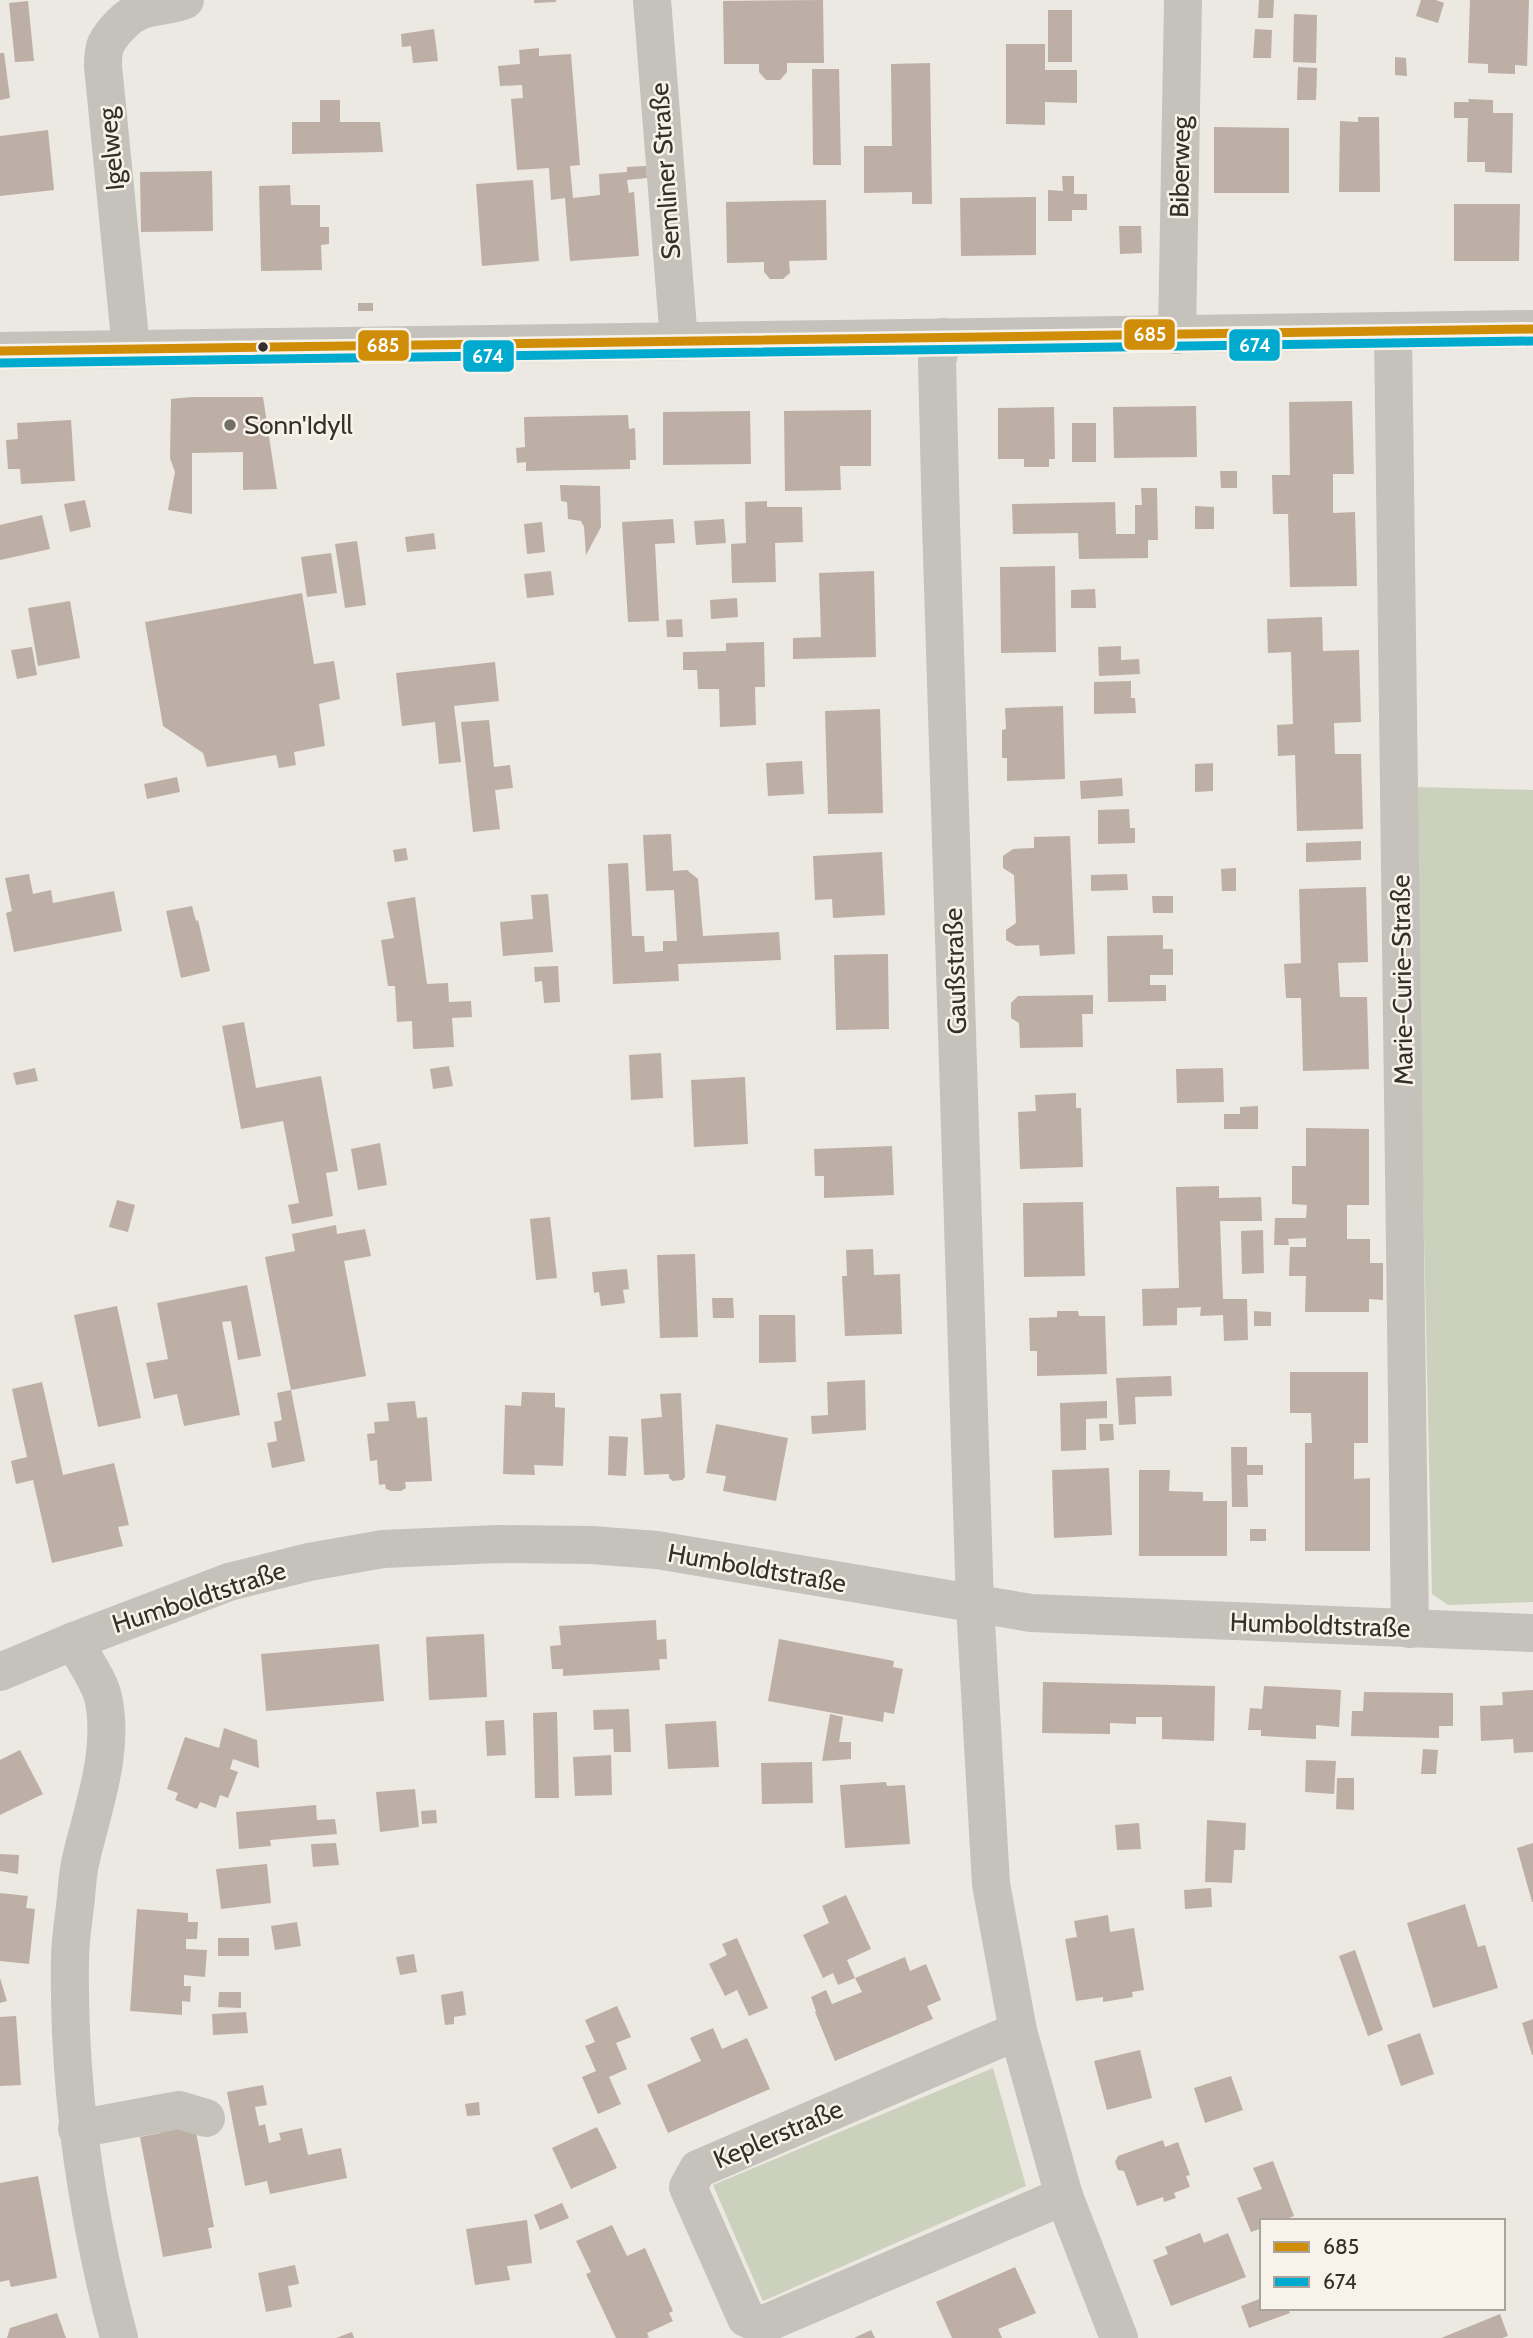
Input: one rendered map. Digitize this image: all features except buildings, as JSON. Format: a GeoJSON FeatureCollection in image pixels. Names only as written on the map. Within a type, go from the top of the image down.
{"type":"FeatureCollection","features":[{"type":"Feature","properties":{"kind":"street","name":"Igelweg"},"geometry":{"type":"LineString","coordinates":[[131,349],[104,80],[104,51],[106,44],[122,24],[140,10],[172,6],[185,0]]}},
{"type":"Feature","properties":{"kind":"street","name":"Semliner Straße"},"geometry":{"type":"LineString","coordinates":[[652,0],[679,341]]}},
{"type":"Feature","properties":{"kind":"street","name":"Biberweg"},"geometry":{"type":"LineString","coordinates":[[1177,335],[1183,0]]}},
{"type":"Feature","properties":{"kind":"street"},"geometry":{"type":"LineString","coordinates":[[0,351],[1533,329]]}},
{"type":"Feature","properties":{"kind":"street","name":"Marie-Curie-Straße"},"geometry":{"type":"LineString","coordinates":[[1394,331],[1410,1629]]}},
{"type":"Feature","properties":{"kind":"street","name":"Gaußstraße"},"geometry":{"type":"LineString","coordinates":[[943,337],[937,362],[940,509],[975,1605]]}},
{"type":"Feature","properties":{"kind":"street","name":"Humboldtstraße"},"geometry":{"type":"LineString","coordinates":[[0,1672],[229,1582],[309,1562],[383,1549],[497,1544],[591,1545],[657,1550],[1031,1614],[1533,1633]]}},
{"type":"Feature","properties":{"kind":"street"},"geometry":{"type":"LineString","coordinates":[[975,1605],[991,1884],[1018,2031],[1064,2196],[1119,2338]]}},
{"type":"Feature","properties":{"kind":"street"},"geometry":{"type":"LineString","coordinates":[[74,1641],[102,1694],[107,1726],[100,1783],[80,1863],[70,1956],[71,2056],[77,2129],[97,2243],[118,2338]]}},
{"type":"Feature","properties":{"kind":"street","name":"Keplerstraße"},"geometry":{"type":"LineString","coordinates":[[1018,2031],[698,2169],[688,2187],[746,2318],[762,2325],[1064,2196]]}},
{"type":"Feature","properties":{"kind":"street"},"geometry":{"type":"LineString","coordinates":[[77,2129],[179,2110],[206,2118]]}},
{"type":"Feature","properties":{"kind":"green space"},"geometry":{"type":"Polygon","coordinates":[[[1414,787],[1533,790],[1533,1602],[1448,1605],[1432,1594],[1414,787]]]}},
{"type":"Feature","properties":{"kind":"green space"},"geometry":{"type":"Polygon","coordinates":[[[993,2068],[1026,2186],[763,2301],[713,2185],[993,2068]]]}},
{"type":"Feature","properties":{"kind":"transit line","name":"685"},"geometry":{"type":"LineString","coordinates":[[0,351],[1533,329]]}},
{"type":"Feature","properties":{"kind":"transit line","name":"674"},"geometry":{"type":"LineString","coordinates":[[0,363],[1533,341]]}},
{"type":"Feature","properties":{"kind":"place","name":"Sonn'Idyll"},"geometry":{"type":"Point","coordinates":[230,425]}}]}
